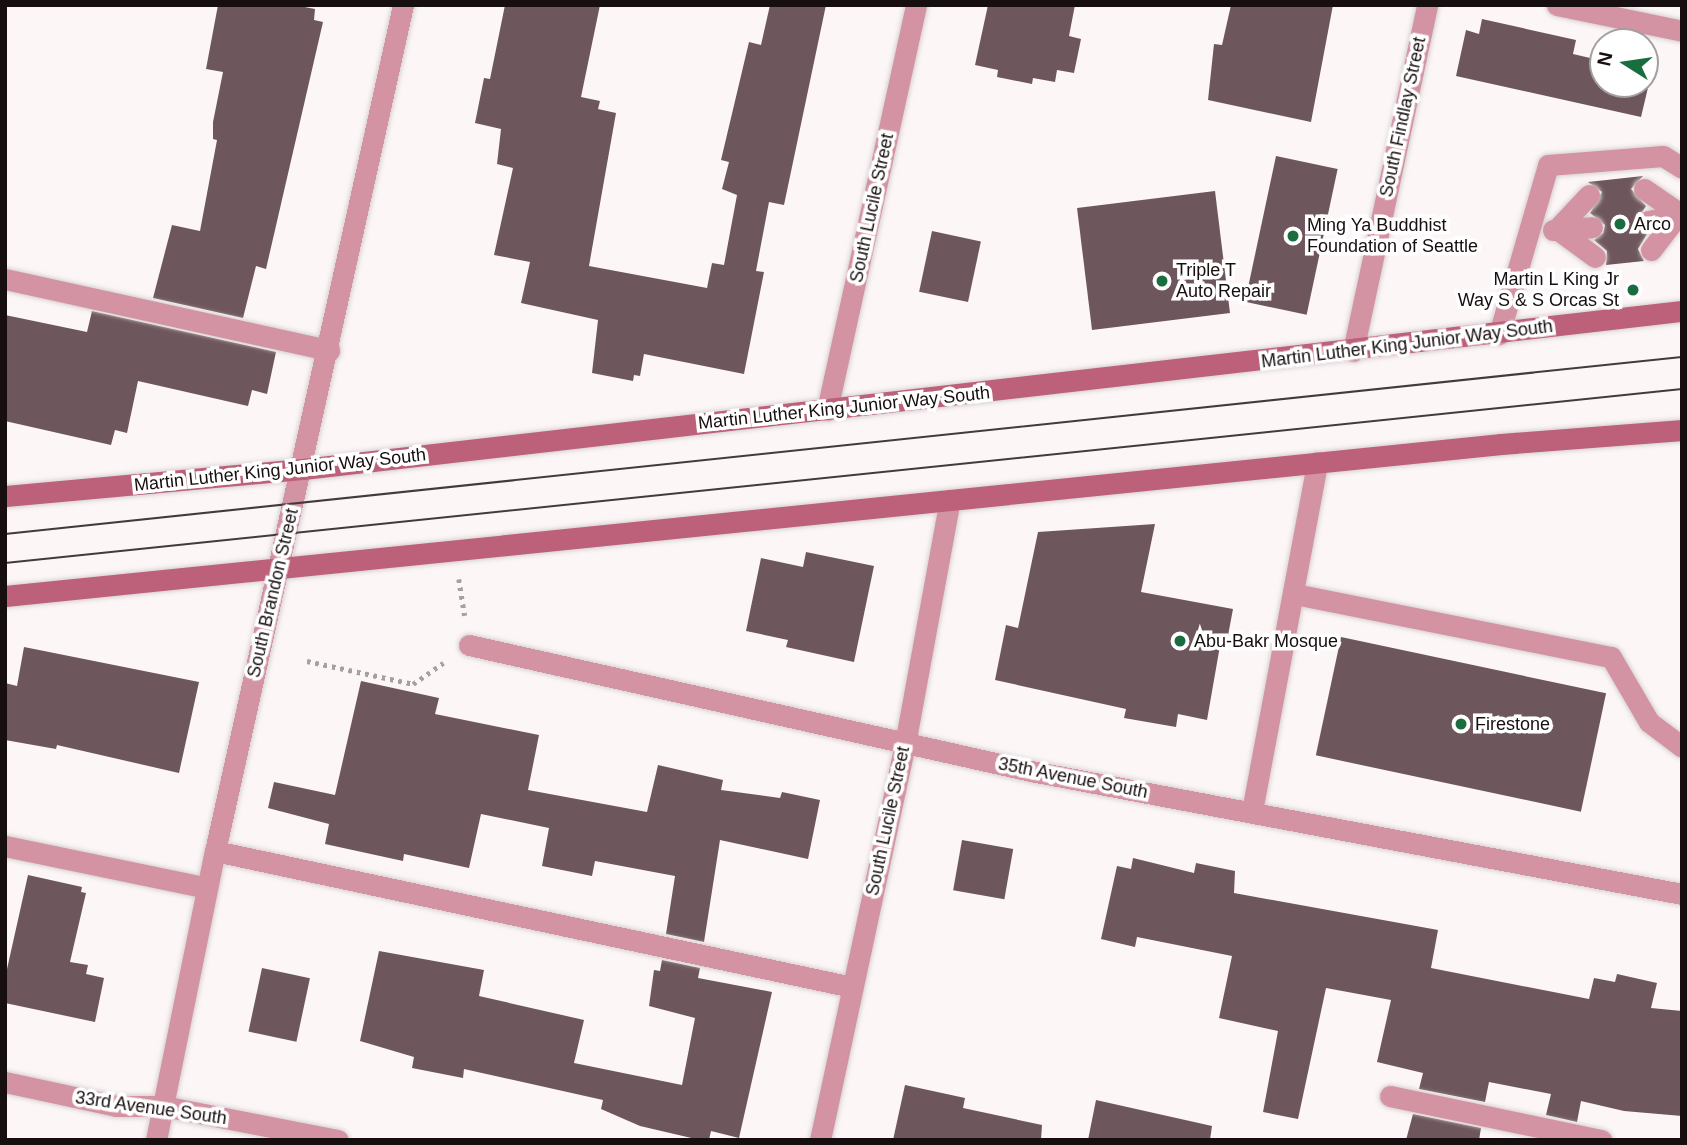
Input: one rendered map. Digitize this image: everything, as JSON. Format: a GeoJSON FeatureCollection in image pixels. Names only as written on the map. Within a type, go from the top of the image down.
{"type":"FeatureCollection","features":[{"type":"Feature","properties":{"kind":"main road","name":"Martin Luther King Junior Way South"},"geometry":{"type":"LineString","coordinates":[[5,496],[303,469],[1353,351],[1682,311]]}},
{"type":"Feature","properties":{"kind":"main road"},"geometry":{"type":"LineString","coordinates":[[5,596],[1317,463],[1682,430]]}},
{"type":"Feature","properties":{"kind":"street","name":"South Brandon Street"},"geometry":{"type":"LineString","coordinates":[[156,1140],[215,851],[278,568],[303,469],[403,5]]}},
{"type":"Feature","properties":{"kind":"street","name":"South Lucile Street"},"geometry":{"type":"LineString","coordinates":[[827,410],[916,5]]}},
{"type":"Feature","properties":{"kind":"street","name":"South Findlay Street"},"geometry":{"type":"LineString","coordinates":[[1353,351],[1427,5]]}},
{"type":"Feature","properties":{"kind":"street"},"geometry":{"type":"LineString","coordinates":[[1557,5],[1682,31]]}},
{"type":"Feature","properties":{"kind":"street"},"geometry":{"type":"LineString","coordinates":[[1499,334],[1548,165],[1663,156],[1682,169]]}},
{"type":"Feature","properties":{"kind":"street"},"geometry":{"type":"LineString","coordinates":[[1644,189],[1680,215]]}},
{"type":"Feature","properties":{"kind":"street"},"geometry":{"type":"LineString","coordinates":[[1557,229],[1589,195]]}},
{"type":"Feature","properties":{"kind":"street"},"geometry":{"type":"LineString","coordinates":[[1648,221],[1680,215]]}},
{"type":"Feature","properties":{"kind":"street"},"geometry":{"type":"LineString","coordinates":[[1651,250],[1680,215]]}},
{"type":"Feature","properties":{"kind":"street"},"geometry":{"type":"LineString","coordinates":[[1527,232],[1592,227]]}},
{"type":"Feature","properties":{"kind":"street"},"geometry":{"type":"LineString","coordinates":[[1557,229],[1595,257]]}},
{"type":"Feature","properties":{"kind":"street"},"geometry":{"type":"LineString","coordinates":[[5,279],[329,350]]}},
{"type":"Feature","properties":{"kind":"street"},"geometry":{"type":"LineString","coordinates":[[1252,811],[1295,594],[1317,463]]}},
{"type":"Feature","properties":{"kind":"street","name":"South Lucile Street"},"geometry":{"type":"LineString","coordinates":[[820,1140],[905,744],[950,500]]}},
{"type":"Feature","properties":{"kind":"street"},"geometry":{"type":"LineString","coordinates":[[1295,594],[1611,657],[1649,722],[1682,747]]}},
{"type":"Feature","properties":{"kind":"street","name":"35th Avenue South"},"geometry":{"type":"LineString","coordinates":[[469,645],[905,744],[1682,894]]}},
{"type":"Feature","properties":{"kind":"street"},"geometry":{"type":"LineString","coordinates":[[5,846],[207,888]]}},
{"type":"Feature","properties":{"kind":"street"},"geometry":{"type":"LineString","coordinates":[[215,851],[852,987]]}},
{"type":"Feature","properties":{"kind":"street","name":"33rd Avenue South"},"geometry":{"type":"LineString","coordinates":[[5,1082],[116,1106],[163,1106],[338,1140]]}},
{"type":"Feature","properties":{"kind":"street"},"geometry":{"type":"LineString","coordinates":[[1390,1096],[1601,1140]]}},
{"type":"Feature","properties":{"kind":"path"},"geometry":{"type":"LineString","coordinates":[[307,661],[413,684],[469,645],[455,551]]}},
{"type":"Feature","properties":{"kind":"building"},"geometry":{"type":"Polygon","coordinates":[[[218,5],[294,5],[315,9],[314,20],[323,22],[266,269],[256,266],[243,318],[153,298],[172,225],[200,231],[217,140],[213,139],[213,122],[223,72],[206,69],[218,5]]]}},
{"type":"Feature","properties":{"kind":"building"},"geometry":{"type":"Polygon","coordinates":[[[505,5],[600,5],[581,97],[600,101],[598,109],[616,113],[589,266],[707,288],[712,263],[724,265],[737,195],[722,189],[729,162],[721,160],[749,42],[761,45],[770,5],[826,5],[784,205],[769,202],[756,271],[764,272],[744,374],[644,354],[640,376],[634,375],[633,381],[592,373],[598,320],[521,303],[530,262],[494,255],[513,168],[497,164],[501,129],[475,123],[484,78],[490,79],[505,5]]]}},
{"type":"Feature","properties":{"kind":"building"},"geometry":{"type":"Polygon","coordinates":[[[988,5],[1075,5],[1069,36],[1081,39],[1074,73],[1057,70],[1055,82],[1033,78],[1032,84],[997,77],[998,70],[975,65],[988,5]]]}},
{"type":"Feature","properties":{"kind":"building"},"geometry":{"type":"Polygon","coordinates":[[[1231,5],[1333,5],[1311,122],[1208,100],[1214,44],[1222,45],[1231,5]]]}},
{"type":"Feature","properties":{"kind":"building"},"geometry":{"type":"Polygon","coordinates":[[[1482,19],[1576,40],[1573,54],[1589,58],[1589,98],[1646,98],[1641,117],[1456,76],[1466,30],[1479,34],[1482,19]]]}},
{"type":"Feature","properties":{"kind":"building","name":"Ming Ya Buddhist Foundation of Seattle"},"geometry":{"type":"Polygon","coordinates":[[[1276,156],[1338,169],[1307,315],[1245,302],[1276,156]]]}},
{"type":"Feature","properties":{"kind":"building","name":"Arco"},"geometry":{"type":"Polygon","coordinates":[[[1643,176],[1631,189],[1646,206],[1635,223],[1647,234],[1638,249],[1644,261],[1606,265],[1607,251],[1594,240],[1603,233],[1605,225],[1590,213],[1602,192],[1588,182],[1643,176]]]}},
{"type":"Feature","properties":{"kind":"building"},"geometry":{"type":"Polygon","coordinates":[[[1215,191],[1230,313],[1092,330],[1077,208],[1215,191]]]}},
{"type":"Feature","properties":{"kind":"building"},"geometry":{"type":"Polygon","coordinates":[[[932,231],[981,241],[968,302],[919,292],[932,231]]]}},
{"type":"Feature","properties":{"kind":"building"},"geometry":{"type":"Polygon","coordinates":[[[92,311],[276,352],[267,394],[252,390],[248,406],[138,381],[127,433],[115,430],[111,445],[5,421],[5,315],[87,332],[92,311]]]}},
{"type":"Feature","properties":{"kind":"building"},"geometry":{"type":"Polygon","coordinates":[[[1155,524],[1141,592],[1233,609],[1227,641],[1221,640],[1207,720],[1178,714],[1176,727],[1124,718],[1126,709],[995,680],[1006,625],[1018,628],[1038,532],[1155,524]]]}},
{"type":"Feature","properties":{"kind":"building"},"geometry":{"type":"Polygon","coordinates":[[[806,552],[874,566],[854,662],[786,647],[788,640],[746,631],[761,558],[803,567],[806,552]]]}},
{"type":"Feature","properties":{"kind":"building","name":"Firestone"},"geometry":{"type":"Polygon","coordinates":[[[1341,637],[1606,693],[1581,812],[1316,755],[1341,637]]]}},
{"type":"Feature","properties":{"kind":"building"},"geometry":{"type":"Polygon","coordinates":[[[24,647],[199,682],[179,773],[57,745],[56,749],[5,740],[5,683],[17,686],[24,647]]]}},
{"type":"Feature","properties":{"kind":"building"},"geometry":{"type":"Polygon","coordinates":[[[361,681],[439,698],[435,714],[539,735],[528,790],[647,812],[658,765],[723,780],[721,790],[780,798],[782,792],[820,800],[808,859],[720,840],[704,942],[666,934],[675,876],[595,861],[592,876],[542,866],[549,828],[481,814],[469,868],[404,854],[403,861],[325,844],[329,824],[268,808],[274,782],[335,795],[361,681]]]}},
{"type":"Feature","properties":{"kind":"building"},"geometry":{"type":"Polygon","coordinates":[[[962,840],[1013,849],[1004,899],[953,890],[962,840]]]}},
{"type":"Feature","properties":{"kind":"building"},"geometry":{"type":"Polygon","coordinates":[[[1133,858],[1194,873],[1196,863],[1235,871],[1234,893],[1438,930],[1431,968],[1589,999],[1594,978],[1615,982],[1617,974],[1657,983],[1651,1008],[1682,1011],[1682,1116],[1624,1111],[1581,1101],[1577,1122],[1546,1115],[1551,1094],[1489,1082],[1485,1102],[1419,1089],[1423,1073],[1377,1062],[1391,1000],[1326,988],[1298,1119],[1263,1112],[1278,1031],[1219,1018],[1232,956],[1137,937],[1135,947],[1101,939],[1117,866],[1131,869],[1133,858]]]}},
{"type":"Feature","properties":{"kind":"building"},"geometry":{"type":"Polygon","coordinates":[[[28,875],[82,887],[81,892],[86,893],[70,962],[88,965],[86,974],[104,978],[95,1022],[5,1003],[5,978],[28,875]]]}},
{"type":"Feature","properties":{"kind":"building"},"geometry":{"type":"Polygon","coordinates":[[[379,951],[484,970],[479,996],[584,1020],[574,1063],[682,1085],[695,1018],[649,1006],[654,970],[660,971],[662,960],[700,968],[698,978],[772,992],[739,1138],[711,1131],[709,1140],[700,1140],[640,1126],[601,1109],[603,1100],[464,1069],[463,1078],[412,1068],[414,1057],[360,1041],[379,951]]]}},
{"type":"Feature","properties":{"kind":"building"},"geometry":{"type":"Polygon","coordinates":[[[262,968],[310,978],[296,1042],[248,1032],[262,968]]]}},
{"type":"Feature","properties":{"kind":"building"},"geometry":{"type":"Polygon","coordinates":[[[905,1085],[965,1098],[963,1108],[1042,1125],[1041,1140],[893,1140],[905,1085]]]}},
{"type":"Feature","properties":{"kind":"building"},"geometry":{"type":"Polygon","coordinates":[[[1096,1100],[1212,1126],[1210,1140],[1088,1140],[1096,1100]]]}},
{"type":"Feature","properties":{"kind":"building"},"geometry":{"type":"Polygon","coordinates":[[[1413,1114],[1481,1128],[1479,1140],[1406,1140],[1413,1114]]]}},
{"type":"Feature","properties":{"kind":"tram line"},"geometry":{"type":"LineString","coordinates":[[5,534],[1682,357]]}},
{"type":"Feature","properties":{"kind":"tram line"},"geometry":{"type":"LineString","coordinates":[[5,563],[1682,389]]}},
{"type":"Feature","properties":{"kind":"place","name":"Arco"},"geometry":{"type":"Point","coordinates":[1620,224]}},
{"type":"Feature","properties":{"kind":"place","name":"Ming Ya Buddhist Foundation of Seattle"},"geometry":{"type":"Point","coordinates":[1293,236]}},
{"type":"Feature","properties":{"kind":"place","name":"Triple T Auto Repair"},"geometry":{"type":"Point","coordinates":[1162,281]}},
{"type":"Feature","properties":{"kind":"place","name":"Martin L King Jr Way S & S Orcas St"},"geometry":{"type":"Point","coordinates":[1633,290]}},
{"type":"Feature","properties":{"kind":"place","name":"Abu-Bakr Mosque"},"geometry":{"type":"Point","coordinates":[1180,641]}},
{"type":"Feature","properties":{"kind":"place","name":"Firestone"},"geometry":{"type":"Point","coordinates":[1461,724]}}]}
